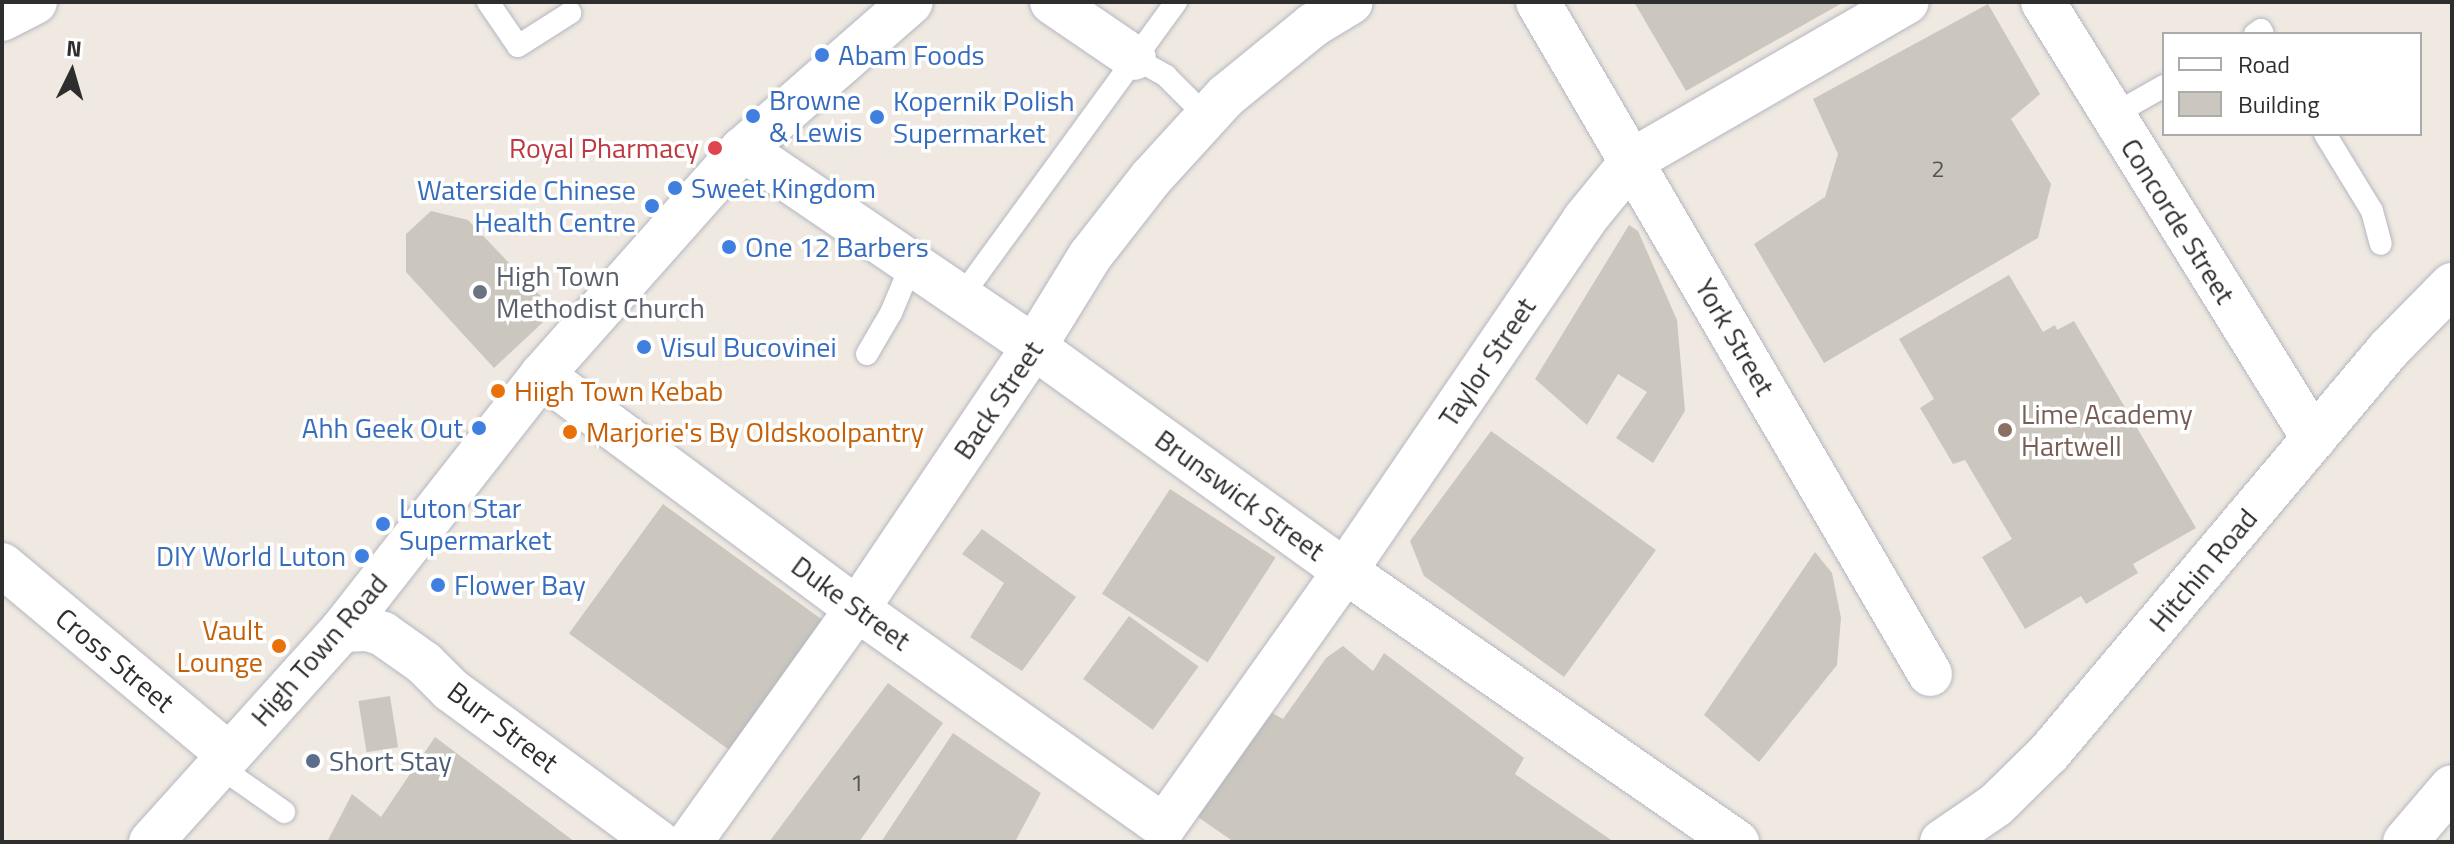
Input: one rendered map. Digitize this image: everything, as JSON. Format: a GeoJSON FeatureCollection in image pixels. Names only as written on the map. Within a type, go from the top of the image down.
{"type":"FeatureCollection","features":[{"type":"Feature","properties":{"kind":"street"},"geometry":{"type":"LineString","coordinates":[[2,19],[35,2]]}},
{"type":"Feature","properties":{"kind":"street","name":"High Town Road"},"geometry":{"type":"LineString","coordinates":[[151,842],[342,630],[542,375],[743,149],[911,2]]}},
{"type":"Feature","properties":{"kind":"street"},"geometry":{"type":"LineString","coordinates":[[1052,2],[1134,58]]}},
{"type":"Feature","properties":{"kind":"street","name":"Back Street"},"geometry":{"type":"LineString","coordinates":[[690,842],[857,609],[1034,347],[1090,256],[1151,178],[1226,96],[1313,25],[1351,2]]}},
{"type":"Feature","properties":{"kind":"street","name":"York Street"},"geometry":{"type":"LineString","coordinates":[[1538,2],[1633,160],[1930,674]]}},
{"type":"Feature","properties":{"kind":"street","name":"Taylor Street"},"geometry":{"type":"LineString","coordinates":[[1164,826],[1345,571],[1584,220],[1633,160],[1907,2]]}},
{"type":"Feature","properties":{"kind":"street","name":"Concorde Street"},"geometry":{"type":"LineString","coordinates":[[2043,2],[2314,439]]}},
{"type":"Feature","properties":{"kind":"street","name":"Brunswick Street"},"geometry":{"type":"LineString","coordinates":[[743,149],[1034,347],[1345,571],[1737,842]]}},
{"type":"Feature","properties":{"kind":"street","name":"Hitchin Road"},"geometry":{"type":"LineString","coordinates":[[1942,842],[1996,805],[2049,753],[2389,349],[2452,285]]}},
{"type":"Feature","properties":{"kind":"street","name":"Duke Street"},"geometry":{"type":"LineString","coordinates":[[542,375],[857,609],[1164,826]]}},
{"type":"Feature","properties":{"kind":"street","name":"Cross Street"},"geometry":{"type":"LineString","coordinates":[[2,565],[223,760]]}},
{"type":"Feature","properties":{"kind":"street","name":"Burr Street"},"geometry":{"type":"LineString","coordinates":[[342,630],[368,629],[383,634],[424,663],[451,690],[658,842]]}},
{"type":"Feature","properties":{"kind":"street"},"geometry":{"type":"LineString","coordinates":[[2405,842],[2452,787]]}},
{"type":"Feature","properties":{"kind":"lane"},"geometry":{"type":"LineString","coordinates":[[488,2],[518,46],[570,13]]}},
{"type":"Feature","properties":{"kind":"lane"},"geometry":{"type":"LineString","coordinates":[[961,297],[1176,2]]}},
{"type":"Feature","properties":{"kind":"lane"},"geometry":{"type":"LineString","coordinates":[[1134,58],[1166,76],[1207,117]]}},
{"type":"Feature","properties":{"kind":"lane"},"geometry":{"type":"LineString","coordinates":[[2113,115],[2162,87]]}},
{"type":"Feature","properties":{"kind":"lane"},"geometry":{"type":"LineString","coordinates":[[2326,136],[2372,211],[2381,244]]}},
{"type":"Feature","properties":{"kind":"lane"},"geometry":{"type":"LineString","coordinates":[[867,354],[891,313],[912,263]]}},
{"type":"Feature","properties":{"kind":"lane"},"geometry":{"type":"LineString","coordinates":[[223,760],[284,812]]}},
{"type":"Feature","properties":{"kind":"building"},"geometry":{"type":"Polygon","coordinates":[[[1634,2],[1844,2],[1686,91],[1634,2]]]}},
{"type":"Feature","properties":{"kind":"building"},"geometry":{"type":"Polygon","coordinates":[[[1988,4],[2040,94],[2011,119],[2051,184],[2038,238],[1824,363],[1754,244],[1825,197],[1838,154],[1813,99],[1988,4]]]}},
{"type":"Feature","properties":{"kind":"building","name":"High Town Methodist Church"},"geometry":{"type":"Polygon","coordinates":[[[431,211],[468,220],[555,311],[494,368],[406,272],[406,234],[431,211]]]}},
{"type":"Feature","properties":{"kind":"building"},"geometry":{"type":"Polygon","coordinates":[[[1629,225],[1638,231],[1677,320],[1685,411],[1653,463],[1616,438],[1647,392],[1618,374],[1587,425],[1535,379],[1629,225]]]}},
{"type":"Feature","properties":{"kind":"building"},"geometry":{"type":"Polygon","coordinates":[[[2009,275],[2043,332],[2055,325],[2057,330],[2074,321],[2196,528],[2133,564],[2138,573],[2086,604],[2081,596],[2025,629],[1982,557],[2012,539],[1965,460],[1953,464],[1920,408],[1934,399],[1899,339],[2009,275]]]}},
{"type":"Feature","properties":{"kind":"building"},"geometry":{"type":"Polygon","coordinates":[[[1491,431],[1656,550],[1564,677],[1424,576],[1410,541],[1491,431]]]}},
{"type":"Feature","properties":{"kind":"building"},"geometry":{"type":"Polygon","coordinates":[[[1170,489],[1276,558],[1208,662],[1102,594],[1170,489]]]}},
{"type":"Feature","properties":{"kind":"building"},"geometry":{"type":"Polygon","coordinates":[[[663,504],[826,623],[732,752],[569,633],[663,504]]]}},
{"type":"Feature","properties":{"kind":"building"},"geometry":{"type":"Polygon","coordinates":[[[982,529],[1076,597],[1022,671],[970,637],[1004,583],[962,554],[982,529]]]}},
{"type":"Feature","properties":{"kind":"building"},"geometry":{"type":"Polygon","coordinates":[[[1815,552],[1832,573],[1841,618],[1837,665],[1759,762],[1704,715],[1815,552]]]}},
{"type":"Feature","properties":{"kind":"building"},"geometry":{"type":"Polygon","coordinates":[[[1129,616],[1199,667],[1153,730],[1083,679],[1129,616]]]}},
{"type":"Feature","properties":{"kind":"building"},"geometry":{"type":"Polygon","coordinates":[[[1343,646],[1373,671],[1384,653],[1524,758],[1515,774],[1614,842],[1234,842],[1195,815],[1267,710],[1283,719],[1326,658],[1343,646]]]}},
{"type":"Feature","properties":{"kind":"building"},"geometry":{"type":"Polygon","coordinates":[[[888,683],[943,723],[859,842],[769,842],[888,683]]]}},
{"type":"Feature","properties":{"kind":"building"},"geometry":{"type":"Polygon","coordinates":[[[390,696],[398,747],[367,752],[358,701],[390,696]]]}},
{"type":"Feature","properties":{"kind":"building"},"geometry":{"type":"Polygon","coordinates":[[[953,733],[1041,793],[1015,842],[881,842],[953,733]]]}},
{"type":"Feature","properties":{"kind":"building"},"geometry":{"type":"Polygon","coordinates":[[[435,737],[575,842],[327,842],[352,794],[381,817],[435,737]]]}},
{"type":"Feature","properties":{"kind":"place","name":"Abam Foods"},"geometry":{"type":"Point","coordinates":[822,55]}},
{"type":"Feature","properties":{"kind":"place","name":"Browne & Lewis"},"geometry":{"type":"Point","coordinates":[753,116]}},
{"type":"Feature","properties":{"kind":"place","name":"Kopernik Polish Supermarket"},"geometry":{"type":"Point","coordinates":[877,117]}},
{"type":"Feature","properties":{"kind":"place","name":"Royal Pharmacy"},"geometry":{"type":"Point","coordinates":[715,148]}},
{"type":"Feature","properties":{"kind":"place","name":"Sweet Kingdom"},"geometry":{"type":"Point","coordinates":[675,188]}},
{"type":"Feature","properties":{"kind":"place","name":"Waterside Chinese Health Centre"},"geometry":{"type":"Point","coordinates":[652,206]}},
{"type":"Feature","properties":{"kind":"place","name":"One 12 Barbers"},"geometry":{"type":"Point","coordinates":[729,247]}},
{"type":"Feature","properties":{"kind":"place","name":"High Town Methodist Church"},"geometry":{"type":"Point","coordinates":[480,292]}},
{"type":"Feature","properties":{"kind":"place","name":"Visul Bucovinei"},"geometry":{"type":"Point","coordinates":[644,347]}},
{"type":"Feature","properties":{"kind":"place","name":"Hiigh Town Kebab"},"geometry":{"type":"Point","coordinates":[498,391]}},
{"type":"Feature","properties":{"kind":"place","name":"Ahh Geek Out"},"geometry":{"type":"Point","coordinates":[479,428]}},
{"type":"Feature","properties":{"kind":"place","name":"Lime Academy Hartwell"},"geometry":{"type":"Point","coordinates":[2005,430]}},
{"type":"Feature","properties":{"kind":"place","name":"Marjorie's By Oldskoolpantry"},"geometry":{"type":"Point","coordinates":[570,432]}},
{"type":"Feature","properties":{"kind":"place","name":"Luton Star Supermarket"},"geometry":{"type":"Point","coordinates":[383,524]}},
{"type":"Feature","properties":{"kind":"place","name":"DIY World Luton"},"geometry":{"type":"Point","coordinates":[362,556]}},
{"type":"Feature","properties":{"kind":"place","name":"Flower Bay"},"geometry":{"type":"Point","coordinates":[438,585]}},
{"type":"Feature","properties":{"kind":"place","name":"Vault Lounge"},"geometry":{"type":"Point","coordinates":[279,646]}},
{"type":"Feature","properties":{"kind":"place","name":"Short Stay"},"geometry":{"type":"Point","coordinates":[313,761]}}]}
